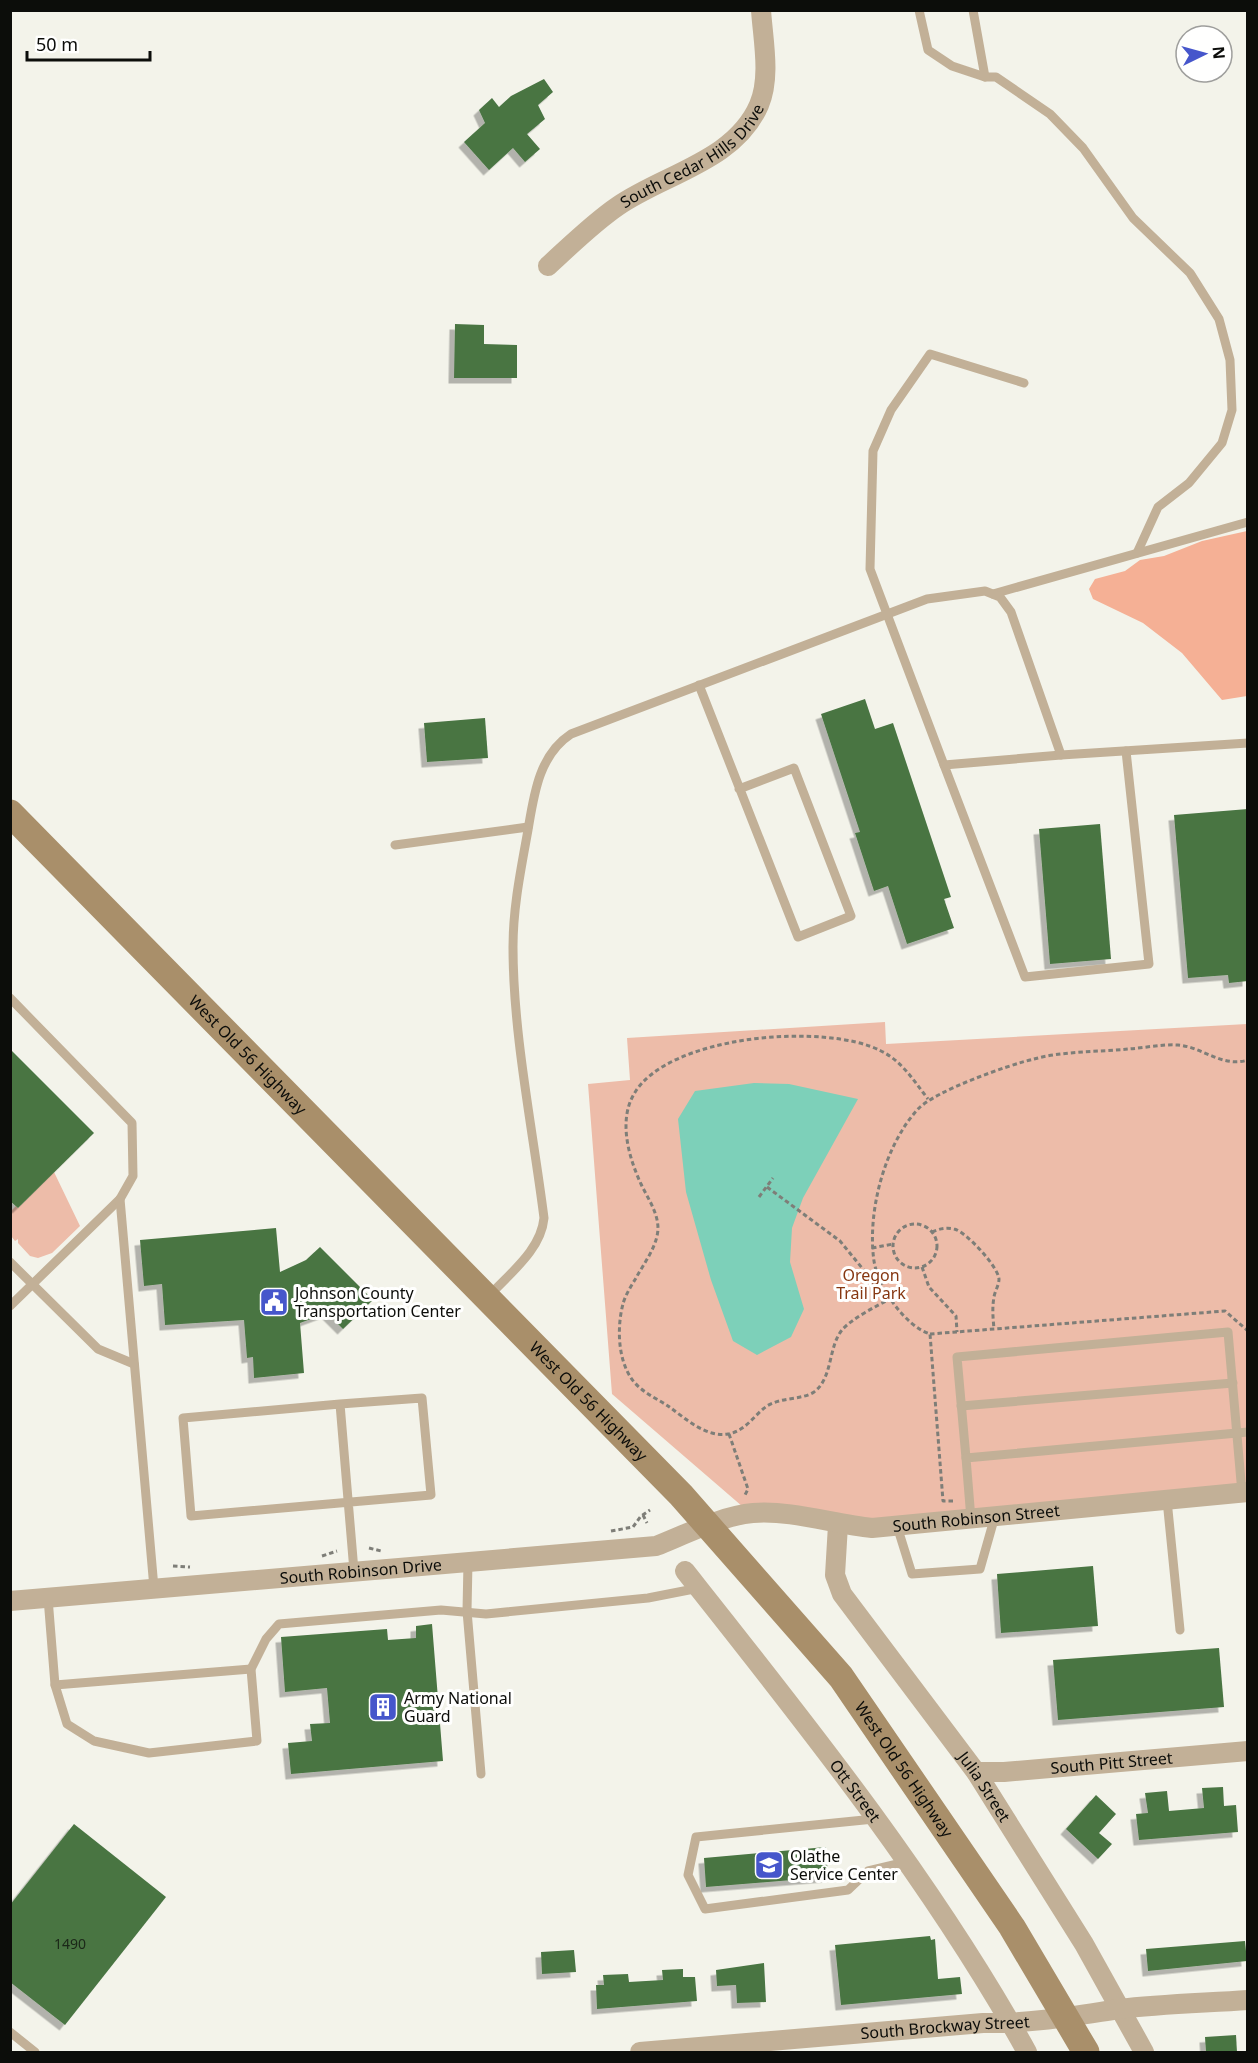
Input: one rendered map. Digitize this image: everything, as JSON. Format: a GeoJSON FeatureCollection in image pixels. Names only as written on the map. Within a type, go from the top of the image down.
{"type":"FeatureCollection","features":[{"type":"Feature","properties":{"kind":"main road","name":"West Old 56 Highway"},"geometry":{"type":"LineString","coordinates":[[10,813],[709,1526],[841,1677],[1005,1917],[1086,2052]]}},
{"type":"Feature","properties":{"kind":"street","name":"South Cedar Hills Drive"},"geometry":{"type":"LineString","coordinates":[[548,266],[617,207],[722,150],[743,133],[760,104],[765,85],[761,10]]}},
{"type":"Feature","properties":{"kind":"street","name":"South Robinson Street"},"geometry":{"type":"LineString","coordinates":[[709,1526],[750,1513],[765,1513],[872,1528],[1245,1493]]}},
{"type":"Feature","properties":{"kind":"street","name":"Julia Street"},"geometry":{"type":"LineString","coordinates":[[838,1525],[835,1575],[842,1594],[976,1772],[1084,1944],[1144,2052]]}},
{"type":"Feature","properties":{"kind":"street","name":"South Robinson Drive"},"geometry":{"type":"LineString","coordinates":[[10,1601],[656,1546],[709,1526]]}},
{"type":"Feature","properties":{"kind":"street","name":"Ott Street"},"geometry":{"type":"LineString","coordinates":[[685,1572],[813,1733],[906,1862],[1027,2052]]}},
{"type":"Feature","properties":{"kind":"street","name":"South Pitt Street"},"geometry":{"type":"LineString","coordinates":[[976,1772],[1004,1772],[1248,1751]]}},
{"type":"Feature","properties":{"kind":"street","name":"South Brockway Street"},"geometry":{"type":"LineString","coordinates":[[640,2052],[983,2023],[1011,2024],[1066,2019],[1120,2009],[1248,2000]]}},
{"type":"Feature","properties":{"kind":"lane"},"geometry":{"type":"LineString","coordinates":[[920,10],[928,50],[952,66],[985,77],[996,77],[1050,114],[1083,148],[1134,219],[1190,273],[1220,319],[1230,360],[1232,410],[1222,443],[1189,483],[1158,507],[1137,553]]}},
{"type":"Feature","properties":{"kind":"lane"},"geometry":{"type":"LineString","coordinates":[[973,10],[985,77]]}},
{"type":"Feature","properties":{"kind":"lane"},"geometry":{"type":"LineString","coordinates":[[1024,383],[930,354],[891,410],[873,451],[869,526],[870,569],[1025,977],[1149,964],[1126,751]]}},
{"type":"Feature","properties":{"kind":"lane"},"geometry":{"type":"LineString","coordinates":[[993,594],[1248,522]]}},
{"type":"Feature","properties":{"kind":"lane"},"geometry":{"type":"LineString","coordinates":[[487,1297],[529,1252],[543,1229],[544,1218],[517,1013],[513,948],[514,911],[539,778],[547,757],[558,743],[571,734],[927,599],[957,593],[985,591],[1000,597],[1011,612],[1061,755]]}},
{"type":"Feature","properties":{"kind":"lane"},"geometry":{"type":"LineString","coordinates":[[699,685],[739,789],[798,937],[851,916],[794,768],[739,789]]}},
{"type":"Feature","properties":{"kind":"lane"},"geometry":{"type":"LineString","coordinates":[[944,765],[1248,743]]}},
{"type":"Feature","properties":{"kind":"lane"},"geometry":{"type":"LineString","coordinates":[[395,845],[528,827]]}},
{"type":"Feature","properties":{"kind":"lane"},"geometry":{"type":"LineString","coordinates":[[10,998],[132,1123],[133,1176],[120,1199],[10,1306]]}},
{"type":"Feature","properties":{"kind":"lane"},"geometry":{"type":"LineString","coordinates":[[120,1199],[154,1588]]}},
{"type":"Feature","properties":{"kind":"lane"},"geometry":{"type":"LineString","coordinates":[[10,1262],[98,1348],[134,1364]]}},
{"type":"Feature","properties":{"kind":"lane"},"geometry":{"type":"LineString","coordinates":[[971,1519],[957,1356],[1228,1332],[1245,1493]]}},
{"type":"Feature","properties":{"kind":"lane"},"geometry":{"type":"LineString","coordinates":[[961,1406],[1233,1383]]}},
{"type":"Feature","properties":{"kind":"lane"},"geometry":{"type":"LineString","coordinates":[[422,1398],[430,1495],[191,1516],[183,1418],[340,1404],[422,1398]]}},
{"type":"Feature","properties":{"kind":"lane"},"geometry":{"type":"LineString","coordinates":[[340,1404],[354,1572]]}},
{"type":"Feature","properties":{"kind":"lane"},"geometry":{"type":"LineString","coordinates":[[966,1458],[1248,1432]]}},
{"type":"Feature","properties":{"kind":"lane"},"geometry":{"type":"LineString","coordinates":[[1167,1500],[1180,1630]]}},
{"type":"Feature","properties":{"kind":"lane"},"geometry":{"type":"LineString","coordinates":[[897,1526],[912,1574],[980,1569],[995,1516]]}},
{"type":"Feature","properties":{"kind":"lane"},"geometry":{"type":"LineString","coordinates":[[468,1562],[467,1611],[481,1774]]}},
{"type":"Feature","properties":{"kind":"lane"},"geometry":{"type":"LineString","coordinates":[[48,1598],[55,1685],[67,1724],[94,1741],[149,1753],[257,1741],[251,1669],[266,1639],[279,1624],[441,1610],[486,1614],[648,1598],[699,1588]]}},
{"type":"Feature","properties":{"kind":"lane"},"geometry":{"type":"LineString","coordinates":[[55,1685],[251,1669]]}},
{"type":"Feature","properties":{"kind":"lane"},"geometry":{"type":"LineString","coordinates":[[874,1819],[696,1837],[688,1875],[705,1909],[848,1890],[868,1871],[906,1862]]}},
{"type":"Feature","properties":{"kind":"lane"},"geometry":{"type":"LineString","coordinates":[[10,2032],[35,2052]]}},
{"type":"Feature","properties":{"kind":"path"},"geometry":{"type":"LineString","coordinates":[[892,1298],[842,1330],[825,1379],[813,1392],[789,1397],[768,1406],[747,1426],[729,1434],[710,1434],[637,1386],[620,1349],[623,1304],[650,1254],[658,1231],[656,1213],[633,1163],[626,1135],[627,1116],[634,1094],[658,1069],[725,1043],[814,1036],[878,1049],[897,1060],[928,1100]]}},
{"type":"Feature","properties":{"kind":"path"},"geometry":{"type":"LineString","coordinates":[[1248,1060],[1229,1063],[1179,1045],[1034,1058],[928,1100],[917,1110],[886,1164],[875,1196],[872,1248],[876,1274],[892,1298],[920,1331],[930,1334],[1225,1311],[1248,1331]]}},
{"type":"Feature","properties":{"kind":"path"},"geometry":{"type":"LineString","coordinates":[[759,1197],[773,1178]]}},
{"type":"Feature","properties":{"kind":"path"},"geometry":{"type":"LineString","coordinates":[[766,1187],[840,1241],[867,1274],[876,1274]]}},
{"type":"Feature","properties":{"kind":"path"},"geometry":{"type":"LineString","coordinates":[[906,1226],[924,1226],[932,1232],[937,1250],[934,1258],[922,1268],[914,1269],[901,1264],[896,1258],[893,1244],[896,1234],[906,1226]]}},
{"type":"Feature","properties":{"kind":"path"},"geometry":{"type":"LineString","coordinates":[[932,1232],[941,1228],[955,1229],[964,1233],[972,1245],[994,1265],[999,1280],[993,1307],[994,1329]]}},
{"type":"Feature","properties":{"kind":"path"},"geometry":{"type":"LineString","coordinates":[[872,1248],[893,1244]]}},
{"type":"Feature","properties":{"kind":"path"},"geometry":{"type":"LineString","coordinates":[[922,1268],[929,1287],[956,1316],[957,1332]]}},
{"type":"Feature","properties":{"kind":"path"},"geometry":{"type":"LineString","coordinates":[[930,1334],[943,1501]]}},
{"type":"Feature","properties":{"kind":"path"},"geometry":{"type":"LineString","coordinates":[[729,1434],[748,1489],[746,1496],[739,1499]]}},
{"type":"Feature","properties":{"kind":"path"},"geometry":{"type":"LineString","coordinates":[[643,1515],[647,1523]]}},
{"type":"Feature","properties":{"kind":"green space","name":"Oregon Trail Park"},"geometry":{"type":"Polygon","coordinates":[[[885,1022],[886,1044],[1247,1024],[1247,1492],[872,1528],[750,1513],[612,1394],[588,1084],[630,1080],[627,1038],[885,1022]]]}},
{"type":"Feature","properties":{"kind":"green space"},"geometry":{"type":"Polygon","coordinates":[[[54,1172],[80,1226],[52,1253],[38,1258],[30,1256],[18,1243],[18,1239],[15,1241],[11,1236],[11,1211],[16,1206],[18,1208],[54,1172]]]}},
{"type":"Feature","properties":{"kind":"shaded area"},"geometry":{"type":"Polygon","coordinates":[[[1247,531],[1247,696],[1222,700],[1182,653],[1143,623],[1093,599],[1089,589],[1095,579],[1125,571],[1140,560],[1164,556],[1202,541],[1247,531]]]}},
{"type":"Feature","properties":{"kind":"shaded area"},"geometry":{"type":"Polygon","coordinates":[[[754,1083],[789,1084],[858,1099],[803,1198],[792,1228],[790,1262],[804,1309],[791,1337],[757,1355],[733,1341],[711,1280],[686,1192],[678,1119],[695,1091],[754,1083]]]}},
{"type":"Feature","properties":{"kind":"building"},"geometry":{"type":"Polygon","coordinates":[[[544,79],[553,92],[538,105],[545,119],[527,134],[540,149],[525,162],[513,148],[489,170],[464,142],[485,123],[479,110],[492,98],[499,107],[511,96],[544,79]]]}},
{"type":"Feature","properties":{"kind":"building"},"geometry":{"type":"Polygon","coordinates":[[[455,324],[484,325],[484,344],[517,345],[517,378],[454,378],[455,324]]]}},
{"type":"Feature","properties":{"kind":"building"},"geometry":{"type":"Polygon","coordinates":[[[865,699],[875,729],[893,723],[951,897],[944,899],[954,928],[907,944],[888,886],[874,891],[855,833],[860,832],[821,714],[865,699]]]}},
{"type":"Feature","properties":{"kind":"building"},"geometry":{"type":"Polygon","coordinates":[[[485,718],[488,758],[427,762],[424,723],[485,718]]]}},
{"type":"Feature","properties":{"kind":"building"},"geometry":{"type":"Polygon","coordinates":[[[1248,809],[1248,981],[1229,983],[1228,975],[1188,978],[1174,815],[1248,809]]]}},
{"type":"Feature","properties":{"kind":"building"},"geometry":{"type":"Polygon","coordinates":[[[1100,824],[1111,959],[1050,964],[1039,829],[1100,824]]]}},
{"type":"Feature","properties":{"kind":"building"},"geometry":{"type":"Polygon","coordinates":[[[10,1049],[94,1133],[18,1208],[10,1201],[10,1049]]]}},
{"type":"Feature","properties":{"kind":"building","name":"Johnson County Transportation Center"},"geometry":{"type":"Polygon","coordinates":[[[276,1228],[280,1272],[306,1260],[320,1247],[373,1300],[343,1329],[327,1313],[300,1323],[304,1373],[254,1378],[253,1357],[247,1358],[244,1320],[165,1325],[162,1284],[144,1286],[140,1240],[276,1228]]]}},
{"type":"Feature","properties":{"kind":"building"},"geometry":{"type":"Polygon","coordinates":[[[1093,1566],[1098,1626],[1001,1633],[997,1574],[1093,1566]]]}},
{"type":"Feature","properties":{"kind":"building","name":"Army National Guard"},"geometry":{"type":"Polygon","coordinates":[[[432,1624],[443,1761],[291,1774],[288,1743],[312,1741],[310,1724],[330,1723],[327,1688],[285,1692],[281,1637],[387,1629],[388,1640],[416,1638],[416,1626],[432,1624]]]}},
{"type":"Feature","properties":{"kind":"building"},"geometry":{"type":"Polygon","coordinates":[[[1219,1648],[1224,1707],[1058,1720],[1053,1660],[1219,1648]]]}},
{"type":"Feature","properties":{"kind":"building"},"geometry":{"type":"Polygon","coordinates":[[[1223,1787],[1224,1806],[1236,1805],[1238,1832],[1139,1840],[1136,1814],[1148,1813],[1145,1793],[1167,1791],[1169,1811],[1204,1808],[1202,1788],[1223,1787]]]}},
{"type":"Feature","properties":{"kind":"building"},"geometry":{"type":"Polygon","coordinates":[[[1096,1795],[1116,1814],[1099,1833],[1112,1844],[1098,1859],[1066,1829],[1096,1795]]]}},
{"type":"Feature","properties":{"kind":"building"},"geometry":{"type":"Polygon","coordinates":[[[74,1824],[166,1897],[65,2025],[10,1982],[10,1905],[74,1824]]]}},
{"type":"Feature","properties":{"kind":"building"},"geometry":{"type":"Polygon","coordinates":[[[826,1847],[828,1877],[706,1887],[704,1858],[826,1847]]]}},
{"type":"Feature","properties":{"kind":"building"},"geometry":{"type":"Polygon","coordinates":[[[930,1936],[931,1940],[935,1939],[938,1979],[960,1977],[962,1994],[841,2005],[835,1945],[930,1936]]]}},
{"type":"Feature","properties":{"kind":"building"},"geometry":{"type":"Polygon","coordinates":[[[1245,1941],[1247,1961],[1148,1971],[1146,1949],[1245,1941]]]}},
{"type":"Feature","properties":{"kind":"building"},"geometry":{"type":"Polygon","coordinates":[[[574,1950],[576,1972],[542,1974],[541,1952],[574,1950]]]}},
{"type":"Feature","properties":{"kind":"building"},"geometry":{"type":"Polygon","coordinates":[[[764,1963],[766,2002],[737,2003],[736,1985],[717,1986],[716,1970],[764,1963]]]}},
{"type":"Feature","properties":{"kind":"building"},"geometry":{"type":"Polygon","coordinates":[[[683,1969],[683,1977],[695,1977],[697,2001],[597,2009],[596,1985],[604,1985],[603,1975],[628,1974],[629,1982],[663,1980],[662,1970],[683,1969]]]}},
{"type":"Feature","properties":{"kind":"building"},"geometry":{"type":"Polygon","coordinates":[[[1236,2035],[1237,2052],[1206,2052],[1205,2037],[1236,2035]]]}},
{"type":"Feature","properties":{"kind":"place","name":"Johnson County Transportation Center"},"geometry":{"type":"Point","coordinates":[274,1302]}},
{"type":"Feature","properties":{"kind":"place","name":"Army National Guard"},"geometry":{"type":"Point","coordinates":[383,1707]}},
{"type":"Feature","properties":{"kind":"place","name":"Olathe Service Center"},"geometry":{"type":"Point","coordinates":[769,1865]}}]}
